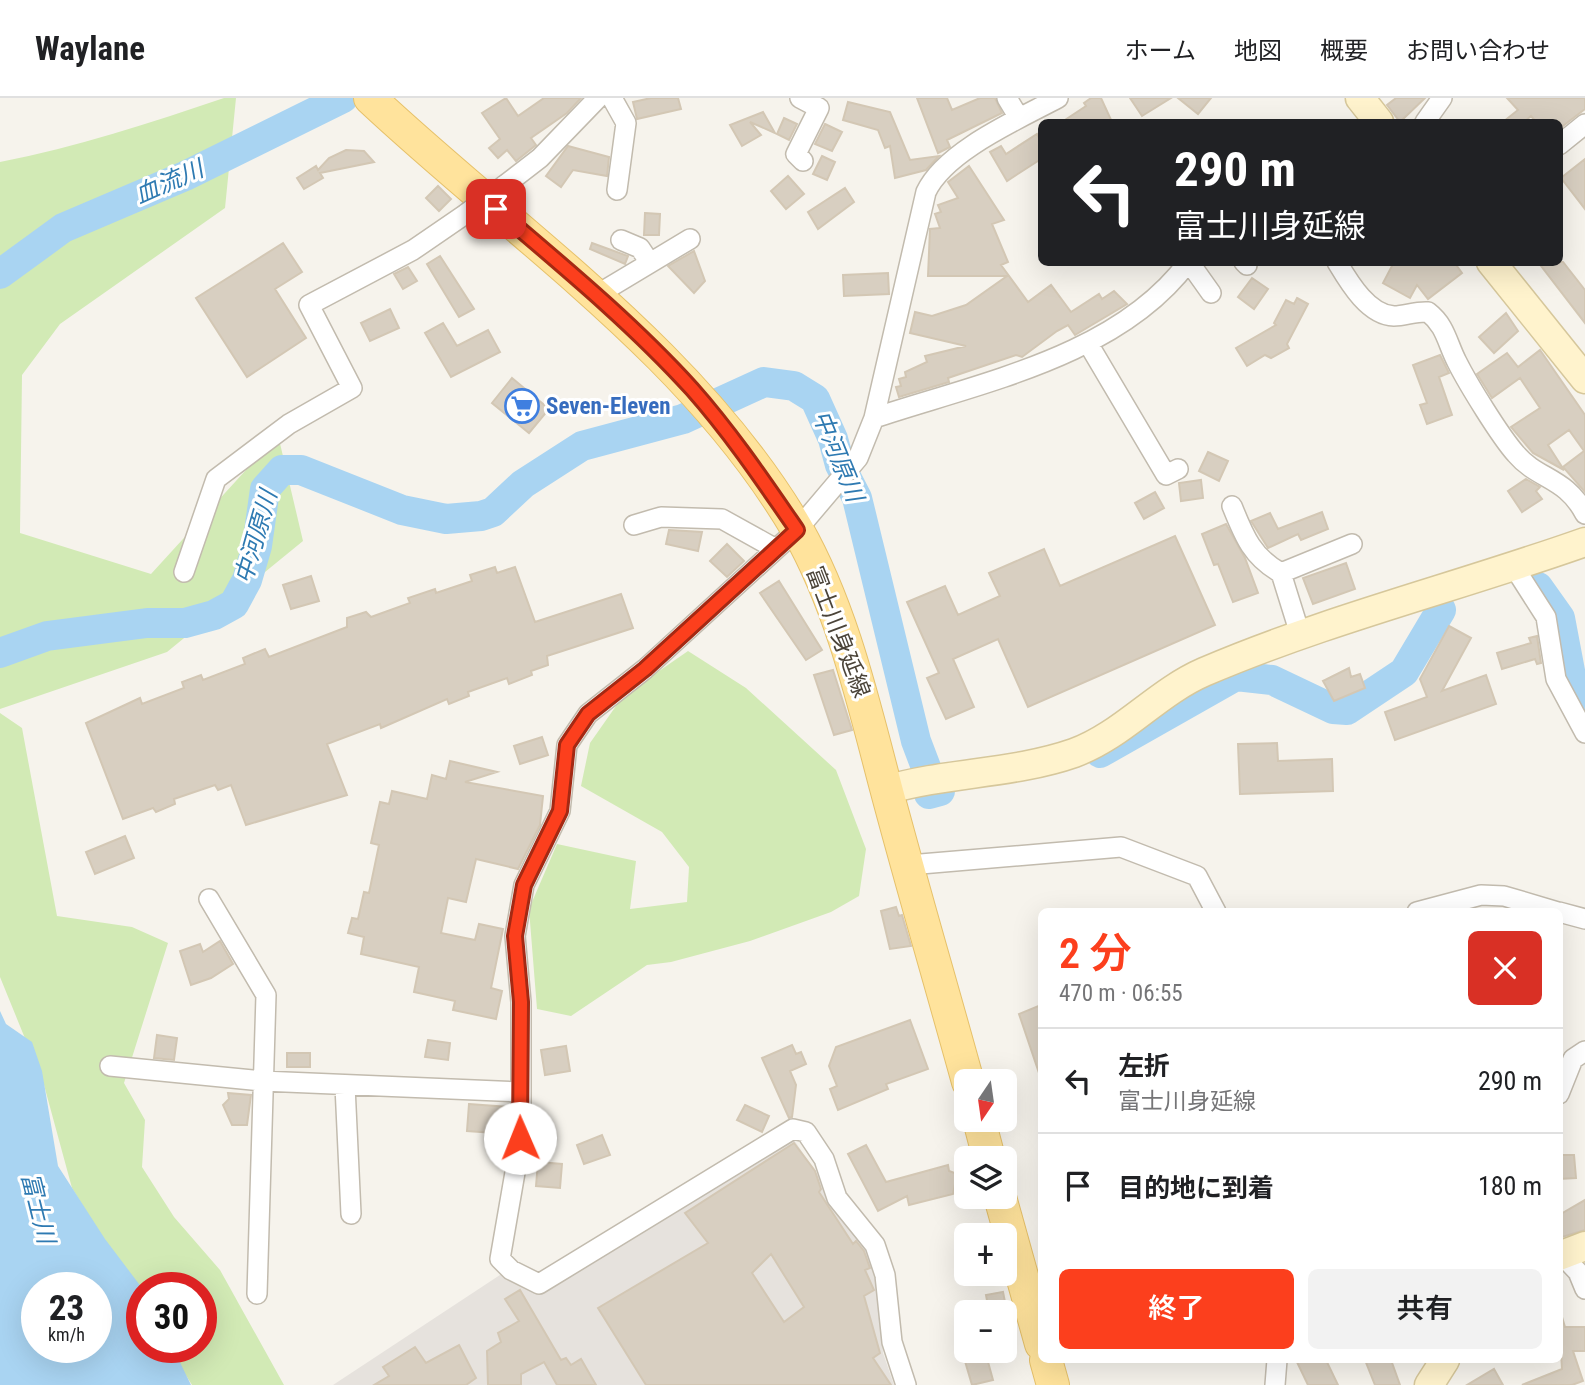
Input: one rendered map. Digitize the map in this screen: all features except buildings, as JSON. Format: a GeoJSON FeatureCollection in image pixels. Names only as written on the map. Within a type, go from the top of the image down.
{"type":"FeatureCollection","features":[{"type":"Feature","properties":{"kind":"main road","name":"富士川身延線"},"geometry":{"type":"LineString","coordinates":[[378,105],[595,296],[709,410],[786,540],[825,591],[895,787],[917,864],[965,1069]]}},
{"type":"Feature","properties":{"kind":"main road"},"geometry":{"type":"LineString","coordinates":[[1003,1209],[1038,1333]]}},
{"type":"Feature","properties":{"kind":"main road"},"geometry":{"type":"LineString","coordinates":[[1047,1363],[1053,1385]]}},
{"type":"Feature","properties":{"kind":"street"},"geometry":{"type":"LineString","coordinates":[[184,572],[216,479],[255,447],[352,388],[309,304],[413,250],[467,213],[540,158],[598,98]]}},
{"type":"Feature","properties":{"kind":"street"},"geometry":{"type":"LineString","coordinates":[[612,98],[626,124],[617,190]]}},
{"type":"Feature","properties":{"kind":"street"},"geometry":{"type":"LineString","coordinates":[[800,98],[819,108],[796,154],[803,161]]}},
{"type":"Feature","properties":{"kind":"street"},"geometry":{"type":"LineString","coordinates":[[1007,98],[1029,118]]}},
{"type":"Feature","properties":{"kind":"street"},"geometry":{"type":"LineString","coordinates":[[906,1385],[892,1342],[885,1275],[875,1245],[837,1198],[824,1159],[806,1132],[793,1129],[539,1284],[511,1270],[500,1259],[520,1138],[521,1002],[515,936],[524,885],[560,811],[567,745],[588,714],[645,669],[786,540],[858,458],[874,418],[926,192],[932,179],[952,161],[1029,118],[1058,98]]}},
{"type":"Feature","properties":{"kind":"street"},"geometry":{"type":"LineString","coordinates":[[1360,98],[1377,119]]}},
{"type":"Feature","properties":{"kind":"street"},"geometry":{"type":"LineString","coordinates":[[1427,119],[1442,98]]}},
{"type":"Feature","properties":{"kind":"street"},"geometry":{"type":"LineString","coordinates":[[1563,142],[1585,124]]}},
{"type":"Feature","properties":{"kind":"street"},"geometry":{"type":"LineString","coordinates":[[595,296],[690,239]]}},
{"type":"Feature","properties":{"kind":"street"},"geometry":{"type":"LineString","coordinates":[[621,240],[640,248],[650,263]]}},
{"type":"Feature","properties":{"kind":"street"},"geometry":{"type":"LineString","coordinates":[[874,418],[1089,345],[1169,288],[1185,266]]}},
{"type":"Feature","properties":{"kind":"street"},"geometry":{"type":"LineString","coordinates":[[1191,266],[1211,293]]}},
{"type":"Feature","properties":{"kind":"street"},"geometry":{"type":"LineString","coordinates":[[1339,266],[1352,287],[1378,311],[1394,316],[1428,312],[1437,319],[1450,341],[1456,361],[1517,456],[1575,495],[1585,513]]}},
{"type":"Feature","properties":{"kind":"street"},"geometry":{"type":"LineString","coordinates":[[1494,266],[1585,379]]}},
{"type":"Feature","properties":{"kind":"street"},"geometry":{"type":"LineString","coordinates":[[1089,345],[1166,475],[1178,469]]}},
{"type":"Feature","properties":{"kind":"street"},"geometry":{"type":"LineString","coordinates":[[1232,506],[1251,550],[1264,564],[1281,573],[1300,634]]}},
{"type":"Feature","properties":{"kind":"street"},"geometry":{"type":"LineString","coordinates":[[634,525],[661,517],[722,519],[786,540]]}},
{"type":"Feature","properties":{"kind":"street"},"geometry":{"type":"LineString","coordinates":[[895,787],[1071,754],[1101,742],[1170,690],[1202,673],[1300,634],[1585,542]]}},
{"type":"Feature","properties":{"kind":"street"},"geometry":{"type":"LineString","coordinates":[[1281,573],[1352,544]]}},
{"type":"Feature","properties":{"kind":"street"},"geometry":{"type":"LineString","coordinates":[[1514,567],[1546,617],[1556,678],[1585,733]]}},
{"type":"Feature","properties":{"kind":"street"},"geometry":{"type":"LineString","coordinates":[[917,864],[1121,847],[1197,876],[1214,908]]}},
{"type":"Feature","properties":{"kind":"street"},"geometry":{"type":"LineString","coordinates":[[1432,908],[1481,895],[1504,896],[1544,908]]}},
{"type":"Feature","properties":{"kind":"street"},"geometry":{"type":"LineString","coordinates":[[209,899],[266,995],[257,1294]]}},
{"type":"Feature","properties":{"kind":"street"},"geometry":{"type":"LineString","coordinates":[[1563,913],[1585,919]]}},
{"type":"Feature","properties":{"kind":"street"},"geometry":{"type":"LineString","coordinates":[[1563,1084],[1573,1059],[1585,1051]]}},
{"type":"Feature","properties":{"kind":"street"},"geometry":{"type":"LineString","coordinates":[[110,1066],[262,1081],[520,1092]]}},
{"type":"Feature","properties":{"kind":"street"},"geometry":{"type":"LineString","coordinates":[[345,1086],[351,1214]]}},
{"type":"Feature","properties":{"kind":"street"},"geometry":{"type":"LineString","coordinates":[[1569,1253],[1585,1289]]}},
{"type":"Feature","properties":{"kind":"street"},"geometry":{"type":"LineString","coordinates":[[1275,1385],[1277,1363]]}},
{"type":"Feature","properties":{"kind":"street"},"geometry":{"type":"LineString","coordinates":[[1429,1385],[1443,1363]]}},
{"type":"Feature","properties":{"kind":"shaded area"},"geometry":{"type":"Polygon","coordinates":[[[792,1137],[877,1262],[883,1353],[894,1385],[333,1385],[503,1273],[539,1293],[792,1137]]]}},
{"type":"Feature","properties":{"kind":"green space"},"geometry":{"type":"Polygon","coordinates":[[[224,98],[236,98],[225,208],[60,324],[22,375],[20,533],[151,574],[278,435],[303,541],[167,652],[0,709],[0,162],[85,142],[224,98]]]}},
{"type":"Feature","properties":{"kind":"green space"},"geometry":{"type":"Polygon","coordinates":[[[688,651],[746,688],[836,770],[866,849],[859,896],[831,912],[750,941],[671,962],[647,965],[571,1016],[537,1009],[529,909],[557,844],[636,861],[630,909],[687,902],[689,867],[662,832],[581,786],[590,743],[623,696],[688,651]]]}},
{"type":"Feature","properties":{"kind":"green space"},"geometry":{"type":"Polygon","coordinates":[[[0,713],[22,728],[57,916],[132,927],[168,943],[124,1083],[145,1120],[142,1167],[174,1217],[220,1270],[284,1385],[192,1385],[178,1363],[217,1363],[217,1272],[126,1272],[126,1276],[72,1188],[44,1085],[0,977],[0,713]]]}},
{"type":"Feature","properties":{"kind":"water","name":"富士川"},"geometry":{"type":"Polygon","coordinates":[[[0,1011],[6,1024],[32,1042],[42,1071],[58,1166],[130,1272],[126,1272],[126,1363],[180,1363],[191,1385],[0,1385],[0,1011]]]}},
{"type":"Feature","properties":{"kind":"waterway","name":"血流川"},"geometry":{"type":"LineString","coordinates":[[0,274],[63,228],[185,176],[343,98]]}},
{"type":"Feature","properties":{"kind":"waterway","name":"中河原川"},"geometry":{"type":"LineString","coordinates":[[0,653],[47,636],[147,623],[185,623],[214,615],[234,604],[247,580],[257,546],[265,489],[282,470],[301,470],[402,510],[446,519],[481,516],[493,512],[523,484],[582,446],[683,419],[764,382],[794,386],[815,399],[833,439],[840,465],[857,498],[916,741],[927,770],[929,794],[940,791]]}},
{"type":"Feature","properties":{"kind":"waterway","name":"中河原川"},"geometry":{"type":"LineString","coordinates":[[1538,587],[1560,618],[1574,692],[1585,697]]}},
{"type":"Feature","properties":{"kind":"waterway","name":"中河原川"},"geometry":{"type":"LineString","coordinates":[[1100,753],[1236,676],[1272,680],[1333,709],[1347,710],[1404,672],[1441,610]]}},
{"type":"Feature","properties":{"kind":"place","name":"Seven-Eleven"},"geometry":{"type":"Point","coordinates":[522,406]}},
{"type":"Feature","properties":{"kind":"route"},"geometry":{"type":"LineString","coordinates":[[496,209],[573,275],[691,388],[750,461],[797,530],[645,669],[588,714],[567,745],[560,811],[524,885],[515,936],[521,1002],[520,1138]]}}]}
